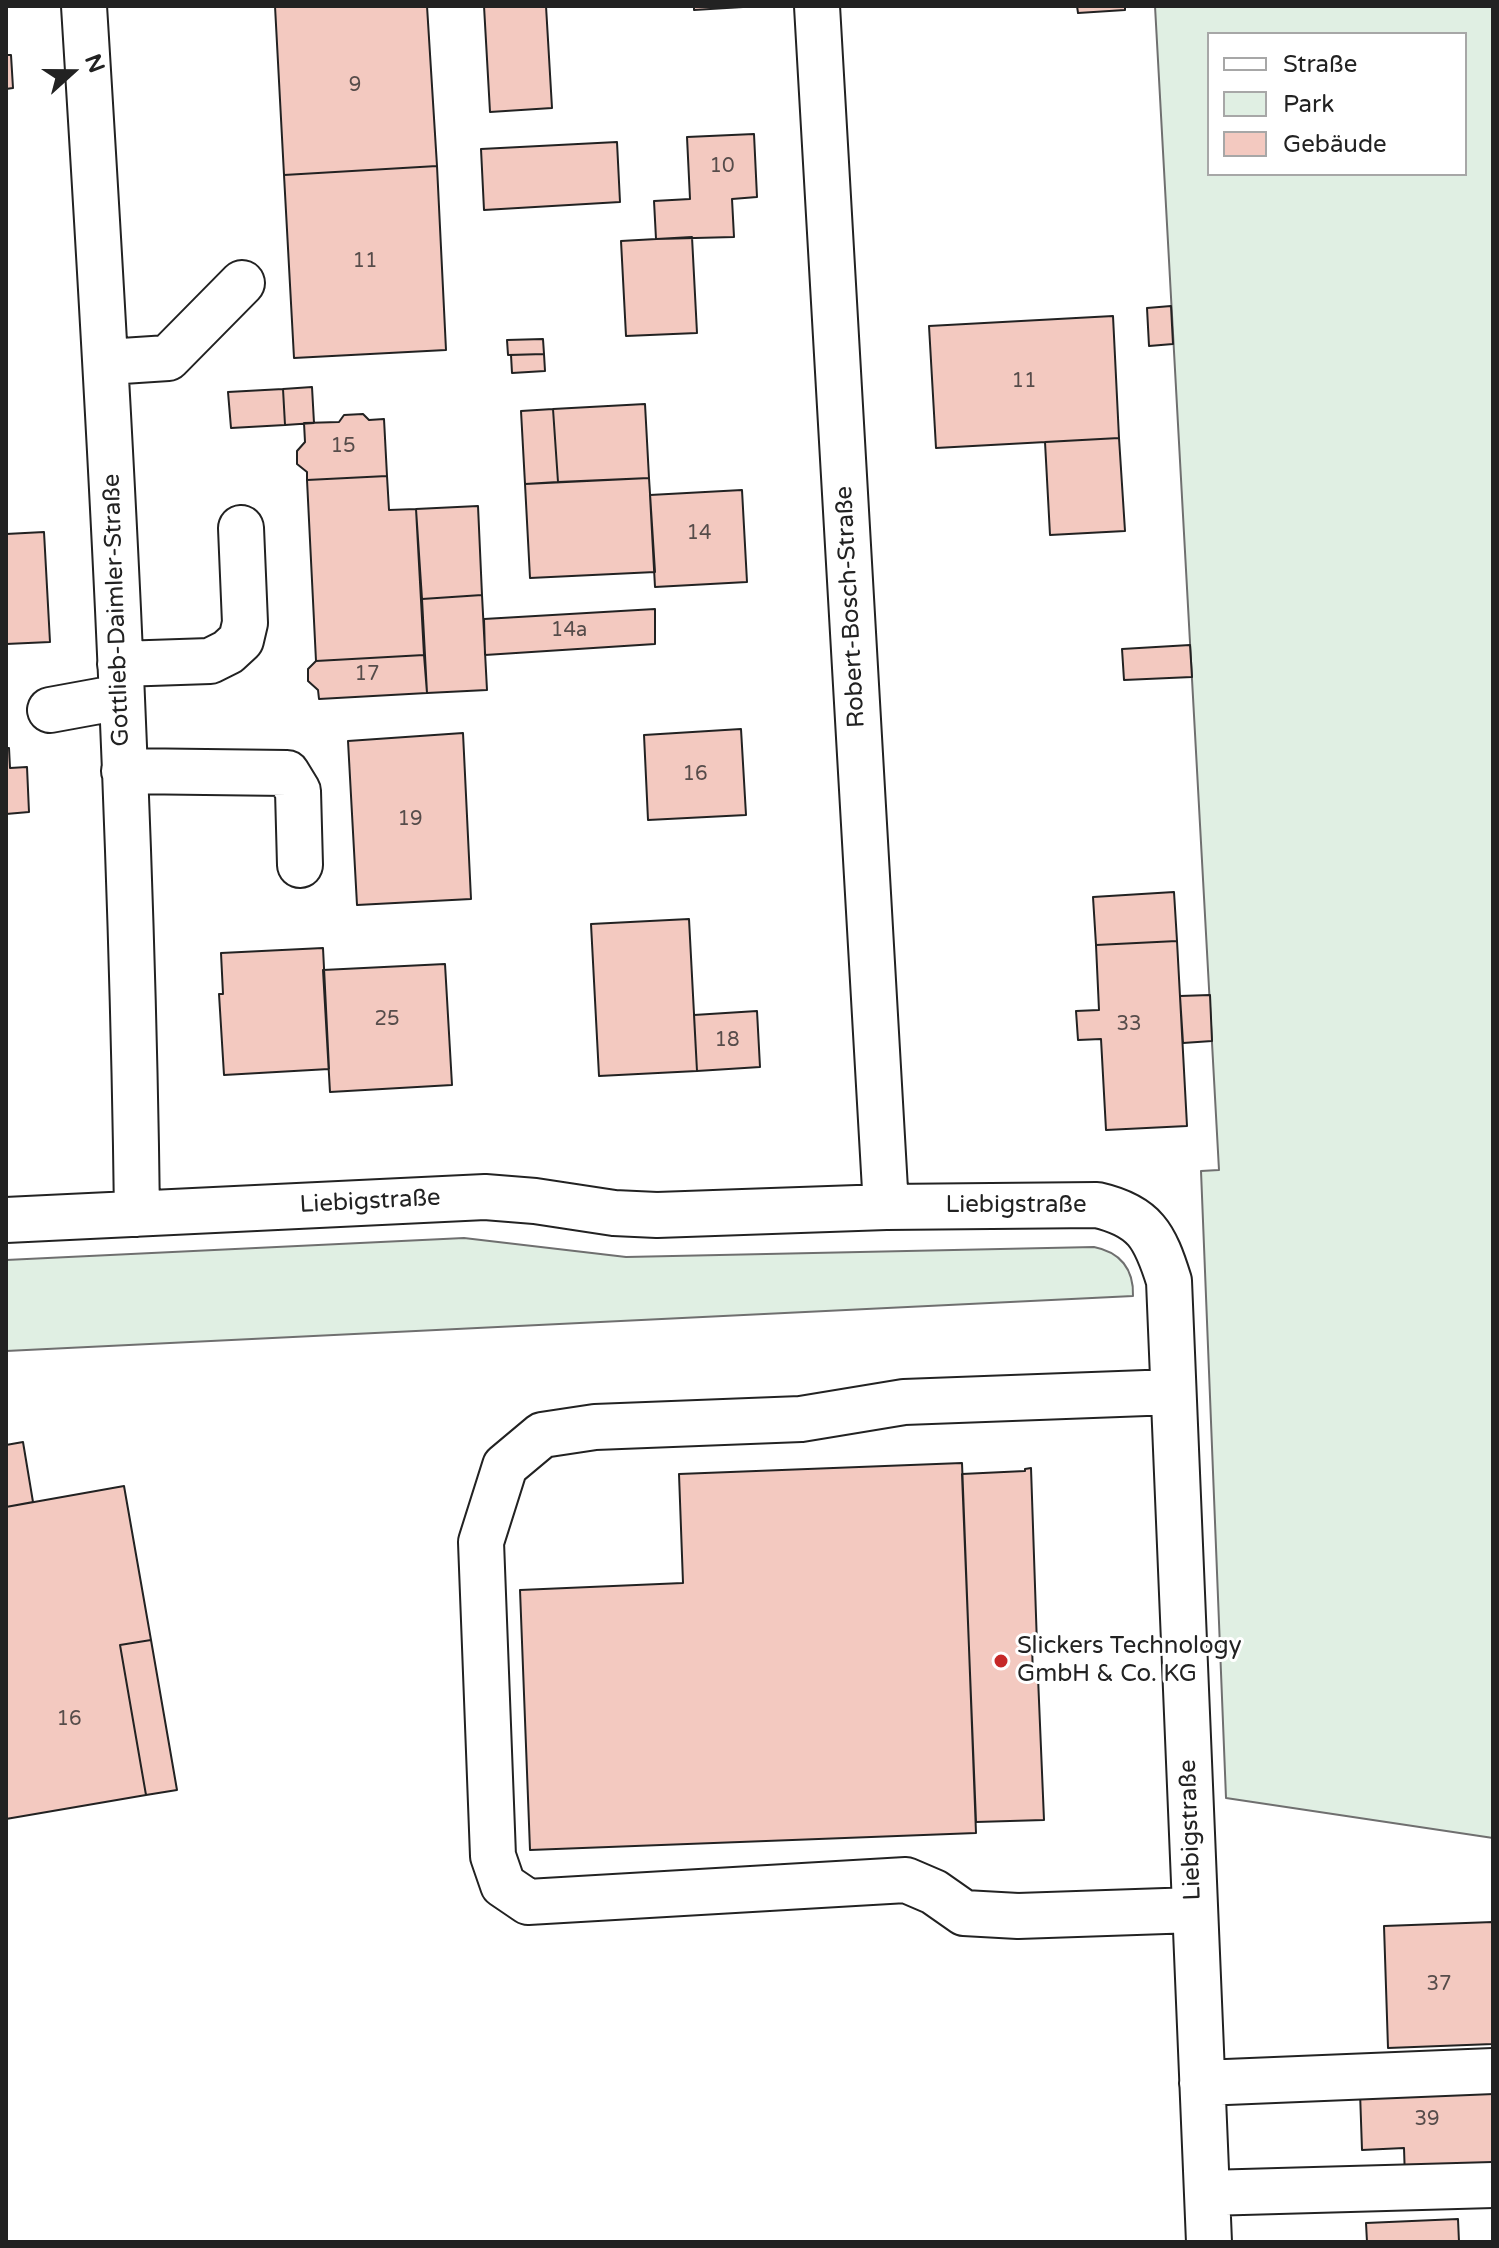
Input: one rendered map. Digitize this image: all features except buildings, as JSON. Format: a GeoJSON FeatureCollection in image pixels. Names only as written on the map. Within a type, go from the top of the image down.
{"type":"FeatureCollection","features":[{"type":"Feature","properties":{"kind":"street","name":"Gottlieb-Daimler-Straße"},"geometry":{"type":"LineString","coordinates":[[84,6],[107,362],[135,1023],[137,1214]]}},
{"type":"Feature","properties":{"kind":"street","name":"Robert-Bosch-Straße"},"geometry":{"type":"LineString","coordinates":[[817,6],[886,1207]]}},
{"type":"Feature","properties":{"kind":"street"},"geometry":{"type":"LineString","coordinates":[[107,362],[168,358],[242,283]]}},
{"type":"Feature","properties":{"kind":"street"},"geometry":{"type":"LineString","coordinates":[[50,710],[120,681],[210,661],[228,652],[241,640],[245,623],[241,528]]}},
{"type":"Feature","properties":{"kind":"street"},"geometry":{"type":"LineString","coordinates":[[124,771],[287,773],[298,791],[300,865]]}},
{"type":"Feature","properties":{"kind":"street","name":"Liebigstraße"},"geometry":{"type":"LineString","coordinates":[[6,1220],[485,1197],[614,1213],[657,1215],[886,1207],[1097,1205],[1121,1211],[1137,1220],[1151,1236],[1169,1281],[1209,2242]]}},
{"type":"Feature","properties":{"kind":"street"},"geometry":{"type":"LineString","coordinates":[[1173,1392],[904,1402],[801,1419],[595,1427],[542,1435],[505,1466],[481,1542],[493,1856],[503,1885],[528,1902],[906,1880],[934,1892],[964,1913],[1018,1916],[1195,1910]]}},
{"type":"Feature","properties":{"kind":"street"},"geometry":{"type":"LineString","coordinates":[[1202,2083],[1493,2071]]}},
{"type":"Feature","properties":{"kind":"street"},"geometry":{"type":"LineString","coordinates":[[1207,2193],[1493,2185]]}},
{"type":"Feature","properties":{"kind":"green space"},"geometry":{"type":"Polygon","coordinates":[[[1155,6],[1493,6],[1493,1838],[1226,1798],[1201,1171],[1219,1170],[1155,6]]]}},
{"type":"Feature","properties":{"kind":"green space"},"geometry":{"type":"Polygon","coordinates":[[[464,1238],[626,1257],[1094,1247],[1111,1253],[1124,1263],[1131,1278],[1133,1296],[6,1351],[6,1260],[464,1238]]]}},
{"type":"Feature","properties":{"kind":"place","name":"Slickers Technology GmbH & Co. KG"},"geometry":{"type":"Point","coordinates":[1001,1661]}}]}
